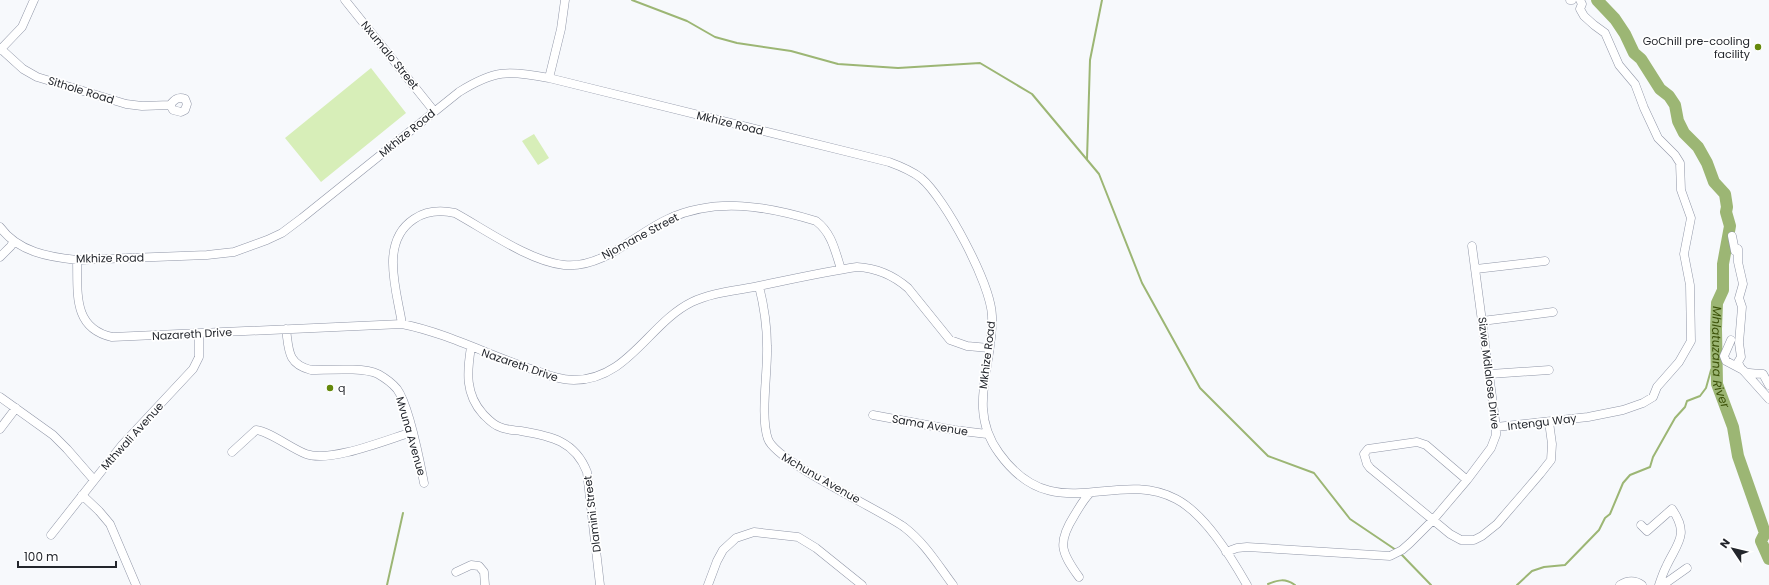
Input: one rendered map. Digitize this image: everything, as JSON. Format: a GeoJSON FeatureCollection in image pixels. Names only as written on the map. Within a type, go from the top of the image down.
{"type":"FeatureCollection","features":[{"type":"Feature","properties":{"kind":"street"},"geometry":{"type":"LineString","coordinates":[[1,49],[22,27],[34,0]]}},
{"type":"Feature","properties":{"kind":"street","name":"Nxumalo Street"},"geometry":{"type":"LineString","coordinates":[[345,0],[434,111]]}},
{"type":"Feature","properties":{"kind":"street"},"geometry":{"type":"LineString","coordinates":[[549,78],[561,29],[565,0]]}},
{"type":"Feature","properties":{"kind":"street","name":"Intengu Way"},"geometry":{"type":"LineString","coordinates":[[1496,428],[1588,417],[1622,410],[1649,400],[1653,397],[1660,383],[1679,362],[1689,346],[1691,338],[1690,285],[1684,254],[1691,218],[1681,190],[1680,163],[1672,152],[1658,138],[1635,84],[1619,65],[1605,33],[1584,16],[1580,9],[1582,4],[1580,0]]}},
{"type":"Feature","properties":{"kind":"street","name":"Sithole Road"},"geometry":{"type":"LineString","coordinates":[[1,49],[23,69],[37,77],[126,104],[142,106],[170,105]]}},
{"type":"Feature","properties":{"kind":"street","name":"Mkhize Road"},"geometry":{"type":"LineString","coordinates":[[0,227],[13,242],[37,253],[78,260],[207,255],[234,252],[252,247],[282,232],[302,218],[459,92],[477,80],[494,74],[529,74],[549,78],[883,160],[906,169],[920,177],[936,194],[982,277],[989,295],[992,309],[989,348],[982,398],[987,434],[999,453],[1024,479],[1040,488],[1060,493],[1143,490],[1175,498],[1201,520],[1226,552],[1247,585]]}},
{"type":"Feature","properties":{"kind":"street","name":"Njomane Street"},"geometry":{"type":"LineString","coordinates":[[402,324],[392,258],[394,246],[397,237],[408,223],[417,217],[435,212],[455,213],[531,255],[546,261],[566,265],[577,264],[604,256],[651,228],[680,214],[722,205],[755,206],[816,220],[824,226],[829,235],[841,269]]}},
{"type":"Feature","properties":{"kind":"street"},"geometry":{"type":"LineString","coordinates":[[1732,236],[1735,251],[1738,248],[1739,251],[1738,262],[1743,284],[1739,298],[1742,308],[1739,343],[1741,356],[1738,362],[1742,370],[1769,399]]}},
{"type":"Feature","properties":{"kind":"street"},"geometry":{"type":"LineString","coordinates":[[0,257],[13,242]]}},
{"type":"Feature","properties":{"kind":"street","name":"Sizwe Mdlalose Drive"},"geometry":{"type":"LineString","coordinates":[[1226,552],[1237,548],[1247,547],[1390,556],[1402,550],[1433,520],[1467,480],[1491,448],[1496,434],[1490,374],[1472,246]]}},
{"type":"Feature","properties":{"kind":"street","name":"Nazareth Drive"},"geometry":{"type":"LineString","coordinates":[[78,260],[80,308],[86,321],[100,333],[112,337],[402,324],[421,328],[471,348],[554,377],[573,380],[592,378],[616,368],[670,317],[690,303],[702,298],[841,269],[861,267],[886,273],[900,281],[908,288],[950,340],[967,346],[989,348]]}},
{"type":"Feature","properties":{"kind":"street"},"geometry":{"type":"LineString","coordinates":[[1476,269],[1544,261]]}},
{"type":"Feature","properties":{"kind":"street","name":"Mchunu Avenue"},"geometry":{"type":"LineString","coordinates":[[759,286],[766,324],[767,346],[765,417],[766,431],[770,444],[776,451],[789,460],[903,526],[924,546],[953,585]]}},
{"type":"Feature","properties":{"kind":"street"},"geometry":{"type":"LineString","coordinates":[[1482,321],[1553,312]]}},
{"type":"Feature","properties":{"kind":"street","name":"Mvuna Avenue"},"geometry":{"type":"LineString","coordinates":[[286,329],[290,356],[303,368],[311,370],[367,371],[378,374],[390,382],[398,390],[412,432],[424,483]]}},
{"type":"Feature","properties":{"kind":"street","name":"Mthwali Avenue"},"geometry":{"type":"LineString","coordinates":[[51,535],[122,445],[193,369],[199,357],[199,334]]}},
{"type":"Feature","properties":{"kind":"street"},"geometry":{"type":"LineString","coordinates":[[1731,340],[1724,356],[1726,361],[1752,375],[1762,374],[1769,385]]}},
{"type":"Feature","properties":{"kind":"street","name":"Dlamini Street"},"geometry":{"type":"LineString","coordinates":[[471,348],[468,367],[469,390],[472,399],[487,418],[500,428],[541,434],[558,440],[574,450],[584,463],[587,472],[600,585]]}},
{"type":"Feature","properties":{"kind":"street"},"geometry":{"type":"LineString","coordinates":[[1490,374],[1549,370]]}},
{"type":"Feature","properties":{"kind":"street"},"geometry":{"type":"LineString","coordinates":[[0,397],[61,443],[94,480]]}},
{"type":"Feature","properties":{"kind":"street"},"geometry":{"type":"LineString","coordinates":[[0,429],[16,408]]}},
{"type":"Feature","properties":{"kind":"street","name":"Sama Avenue"},"geometry":{"type":"LineString","coordinates":[[872,415],[954,430],[987,434]]}},
{"type":"Feature","properties":{"kind":"street"},"geometry":{"type":"LineString","coordinates":[[1467,480],[1426,445],[1417,442],[1373,448],[1365,451],[1365,460],[1370,468],[1433,520],[1461,540],[1474,540],[1489,531],[1540,474],[1550,460],[1552,444],[1550,422]]}},
{"type":"Feature","properties":{"kind":"street"},"geometry":{"type":"LineString","coordinates":[[232,452],[254,432],[260,431],[305,454],[319,457],[336,455],[412,432]]}},
{"type":"Feature","properties":{"kind":"street"},"geometry":{"type":"LineString","coordinates":[[1079,577],[1067,558],[1062,543],[1066,529],[1082,502],[1090,493]]}},
{"type":"Feature","properties":{"kind":"street"},"geometry":{"type":"LineString","coordinates":[[82,494],[110,524],[136,585]]}},
{"type":"Feature","properties":{"kind":"street"},"geometry":{"type":"LineString","coordinates":[[1641,525],[1647,531],[1672,509],[1680,520],[1681,535],[1679,542],[1665,568],[1659,585]]}},
{"type":"Feature","properties":{"kind":"street"},"geometry":{"type":"LineString","coordinates":[[708,585],[723,550],[736,538],[754,532],[798,537],[816,548],[862,585]]}},
{"type":"Feature","properties":{"kind":"street"},"geometry":{"type":"LineString","coordinates":[[456,572],[471,565],[479,566],[484,572],[485,585]]}},
{"type":"Feature","properties":{"kind":"street"},"geometry":{"type":"LineString","coordinates":[[1663,585],[1687,568]]}},
{"type":"Feature","properties":{"kind":"street"},"geometry":{"type":"LineString","coordinates":[[1620,585],[1629,581],[1637,582],[1642,585]]}},
{"type":"Feature","properties":{"kind":"green space"},"geometry":{"type":"Polygon","coordinates":[[[371,68],[406,113],[321,182],[285,138],[371,68]]]}},
{"type":"Feature","properties":{"kind":"green space"},"geometry":{"type":"Polygon","coordinates":[[[534,134],[549,158],[538,165],[522,141],[534,134]]]}},
{"type":"Feature","properties":{"kind":"waterway"},"geometry":{"type":"LineString","coordinates":[[632,0],[687,21],[715,37],[737,43],[791,51],[838,64],[898,68],[980,63],[1032,94],[1099,174],[1142,283],[1200,388],[1268,456],[1314,473],[1350,519],[1396,550]]}},
{"type":"Feature","properties":{"kind":"waterway"},"geometry":{"type":"LineString","coordinates":[[1087,159],[1090,60],[1102,0]]}},
{"type":"Feature","properties":{"kind":"waterway","name":"Mhlatuzana River"},"geometry":{"type":"LineString","coordinates":[[1597,0],[1615,19],[1625,34],[1634,53],[1641,59],[1660,89],[1669,96],[1675,105],[1678,121],[1684,133],[1698,147],[1707,163],[1714,182],[1725,194],[1727,207],[1726,212],[1730,226],[1723,264],[1723,290],[1717,303],[1717,384],[1733,427],[1738,456],[1765,533],[1761,541],[1769,559]]}},
{"type":"Feature","properties":{"kind":"waterway"},"geometry":{"type":"LineString","coordinates":[[1517,585],[1532,571],[1544,567],[1565,565],[1599,530],[1605,518],[1610,514],[1623,483],[1630,475],[1650,467],[1653,457],[1675,418],[1685,407],[1687,401],[1700,396],[1706,388],[1711,370],[1717,363]]}},
{"type":"Feature","properties":{"kind":"waterway"},"geometry":{"type":"LineString","coordinates":[[387,585],[403,513]]}},
{"type":"Feature","properties":{"kind":"waterway"},"geometry":{"type":"LineString","coordinates":[[1401,554],[1431,585]]}},
{"type":"Feature","properties":{"kind":"waterway"},"geometry":{"type":"LineString","coordinates":[[1268,584],[1282,580],[1288,581],[1295,585]]}},
{"type":"Feature","properties":{"kind":"place","name":"GoChill pre-cooling facility"},"geometry":{"type":"Point","coordinates":[1758,47]}},
{"type":"Feature","properties":{"kind":"place","name":"q"},"geometry":{"type":"Point","coordinates":[330,388]}}]}
